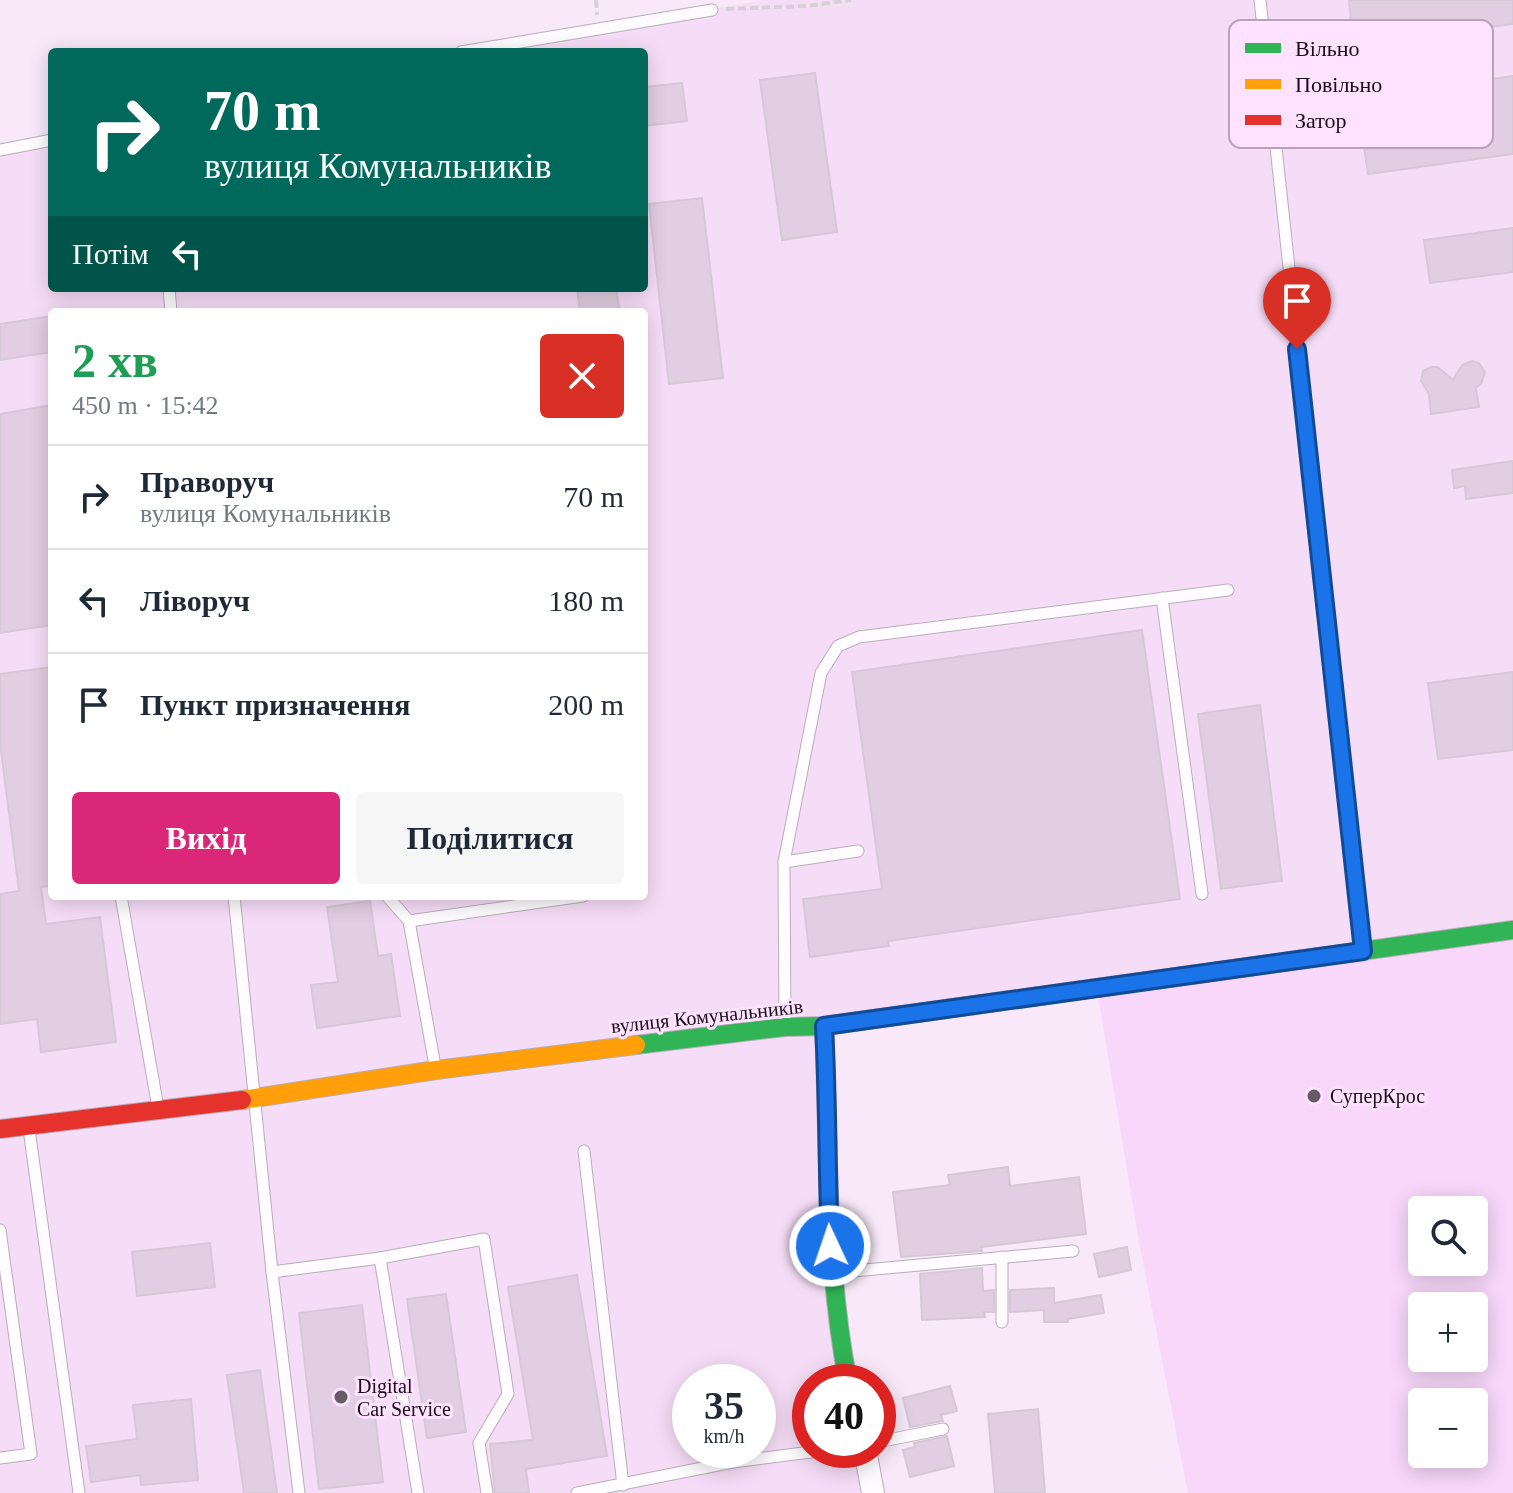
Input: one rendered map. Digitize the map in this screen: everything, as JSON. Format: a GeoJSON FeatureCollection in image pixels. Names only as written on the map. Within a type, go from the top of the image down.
{"type":"FeatureCollection","features":[{"type":"Feature","properties":{"kind":"street","name":"вулиця Комунальників"},"geometry":{"type":"LineString","coordinates":[[0,1129],[256,1098],[436,1070],[785,1027],[824,1026],[1513,930]]}},
{"type":"Feature","properties":{"kind":"street"},"geometry":{"type":"LineString","coordinates":[[824,1026],[828,1102],[826,1166],[832,1273],[844,1364]]}},
{"type":"Feature","properties":{"kind":"street"},"geometry":{"type":"LineString","coordinates":[[868,1468],[873,1493]]}},
{"type":"Feature","properties":{"kind":"lane"},"geometry":{"type":"LineString","coordinates":[[1260,0],[1262,20]]}},
{"type":"Feature","properties":{"kind":"lane"},"geometry":{"type":"LineString","coordinates":[[485,48],[712,10]]}},
{"type":"Feature","properties":{"kind":"lane"},"geometry":{"type":"LineString","coordinates":[[0,150],[48,141]]}},
{"type":"Feature","properties":{"kind":"lane"},"geometry":{"type":"LineString","coordinates":[[1276,148],[1363,951]]}},
{"type":"Feature","properties":{"kind":"lane"},"geometry":{"type":"LineString","coordinates":[[785,1027],[784,862],[821,673],[838,646],[859,637],[1228,590]]}},
{"type":"Feature","properties":{"kind":"lane"},"geometry":{"type":"LineString","coordinates":[[1162,598],[1202,894]]}},
{"type":"Feature","properties":{"kind":"lane"},"geometry":{"type":"LineString","coordinates":[[784,862],[858,851]]}},
{"type":"Feature","properties":{"kind":"lane"},"geometry":{"type":"LineString","coordinates":[[122,900],[158,1109]]}},
{"type":"Feature","properties":{"kind":"lane"},"geometry":{"type":"LineString","coordinates":[[234,900],[272,1272],[299,1493]]}},
{"type":"Feature","properties":{"kind":"lane"},"geometry":{"type":"LineString","coordinates":[[391,900],[409,921],[436,1070]]}},
{"type":"Feature","properties":{"kind":"lane"},"geometry":{"type":"LineString","coordinates":[[409,921],[555,900]]}},
{"type":"Feature","properties":{"kind":"lane"},"geometry":{"type":"LineString","coordinates":[[28,1125],[79,1493]]}},
{"type":"Feature","properties":{"kind":"lane"},"geometry":{"type":"LineString","coordinates":[[584,1151],[623,1485]]}},
{"type":"Feature","properties":{"kind":"lane"},"geometry":{"type":"LineString","coordinates":[[0,1230],[31,1454],[0,1458]]}},
{"type":"Feature","properties":{"kind":"lane"},"geometry":{"type":"LineString","coordinates":[[272,1272],[380,1258],[484,1239],[508,1394],[479,1443],[487,1493]]}},
{"type":"Feature","properties":{"kind":"lane"},"geometry":{"type":"LineString","coordinates":[[832,1273],[1073,1251]]}},
{"type":"Feature","properties":{"kind":"lane"},"geometry":{"type":"LineString","coordinates":[[1002,1257],[1002,1322]]}},
{"type":"Feature","properties":{"kind":"lane"},"geometry":{"type":"LineString","coordinates":[[380,1258],[418,1493]]}},
{"type":"Feature","properties":{"kind":"lane"},"geometry":{"type":"LineString","coordinates":[[896,1438],[943,1429]]}},
{"type":"Feature","properties":{"kind":"lane"},"geometry":{"type":"LineString","coordinates":[[577,1493],[733,1462],[792,1454]]}},
{"type":"Feature","properties":{"kind":"path"},"geometry":{"type":"LineString","coordinates":[[712,10],[806,6],[849,0]]}},
{"type":"Feature","properties":{"kind":"shaded area"},"geometry":{"type":"Polygon","coordinates":[[[766,0],[1513,0],[1513,927],[821,1019],[847,1364],[792,1364],[792,1468],[865,1468],[869,1493],[0,1493],[0,149],[48,141],[48,292],[648,292],[648,48],[483,48],[766,0]]]}},
{"type":"Feature","properties":{"kind":"shaded area","name":"СуперКрос"},"geometry":{"type":"Polygon","coordinates":[[[1513,927],[1513,1493],[1188,1493],[1140,1247],[1096,983],[1513,927]]]}},
{"type":"Feature","properties":{"kind":"building"},"geometry":{"type":"Polygon","coordinates":[[[1349,0],[1513,0],[1513,24],[1493,26],[1493,20],[1351,20],[1349,0]]]}},
{"type":"Feature","properties":{"kind":"building"},"geometry":{"type":"Polygon","coordinates":[[[815,73],[837,232],[782,240],[760,80],[815,73]]]}},
{"type":"Feature","properties":{"kind":"building"},"geometry":{"type":"Polygon","coordinates":[[[1513,76],[1513,154],[1368,174],[1364,148],[1493,148],[1493,79],[1513,76]]]}},
{"type":"Feature","properties":{"kind":"building"},"geometry":{"type":"Polygon","coordinates":[[[682,83],[687,121],[648,126],[648,87],[682,83]]]}},
{"type":"Feature","properties":{"kind":"building"},"geometry":{"type":"Polygon","coordinates":[[[702,198],[723,378],[669,384],[649,204],[702,198]]]}},
{"type":"Feature","properties":{"kind":"building"},"geometry":{"type":"Polygon","coordinates":[[[1513,228],[1513,272],[1430,283],[1424,240],[1513,228]]]}},
{"type":"Feature","properties":{"kind":"building"},"geometry":{"type":"Polygon","coordinates":[[[578,292],[617,292],[619,308],[580,308],[578,292]]]}},
{"type":"Feature","properties":{"kind":"building"},"geometry":{"type":"Polygon","coordinates":[[[48,317],[48,353],[0,360],[0,324],[48,317]]]}},
{"type":"Feature","properties":{"kind":"building"},"geometry":{"type":"Polygon","coordinates":[[[1472,361],[1479,363],[1485,372],[1476,388],[1479,407],[1431,414],[1429,394],[1421,381],[1423,371],[1438,367],[1453,380],[1462,365],[1472,361]]]}},
{"type":"Feature","properties":{"kind":"building"},"geometry":{"type":"Polygon","coordinates":[[[48,406],[48,626],[0,633],[0,414],[48,406]]]}},
{"type":"Feature","properties":{"kind":"building"},"geometry":{"type":"Polygon","coordinates":[[[1513,461],[1513,493],[1466,499],[1465,486],[1454,488],[1452,470],[1513,461]]]}},
{"type":"Feature","properties":{"kind":"building"},"geometry":{"type":"Polygon","coordinates":[[[1142,630],[1180,899],[888,941],[889,946],[810,957],[803,899],[882,889],[852,672],[1142,630]]]}},
{"type":"Feature","properties":{"kind":"building"},"geometry":{"type":"Polygon","coordinates":[[[48,668],[48,886],[41,887],[46,924],[100,917],[116,1042],[41,1052],[37,1019],[0,1024],[0,894],[19,891],[0,742],[0,674],[48,668]]]}},
{"type":"Feature","properties":{"kind":"building"},"geometry":{"type":"Polygon","coordinates":[[[1513,672],[1513,750],[1438,759],[1428,683],[1513,672]]]}},
{"type":"Feature","properties":{"kind":"building"},"geometry":{"type":"Polygon","coordinates":[[[1260,705],[1282,881],[1221,889],[1198,714],[1260,705]]]}},
{"type":"Feature","properties":{"kind":"building"},"geometry":{"type":"Polygon","coordinates":[[[370,901],[378,956],[391,954],[400,1016],[317,1028],[311,985],[338,982],[327,907],[370,901]]]}},
{"type":"Feature","properties":{"kind":"building"},"geometry":{"type":"Polygon","coordinates":[[[1008,1167],[1010,1186],[1079,1177],[1086,1234],[981,1247],[982,1251],[901,1257],[893,1192],[950,1185],[948,1175],[1008,1167]]]}},
{"type":"Feature","properties":{"kind":"building"},"geometry":{"type":"Polygon","coordinates":[[[210,1243],[215,1287],[137,1296],[132,1252],[210,1243]]]}},
{"type":"Feature","properties":{"kind":"building"},"geometry":{"type":"Polygon","coordinates":[[[1127,1247],[1131,1270],[1099,1277],[1094,1254],[1127,1247]]]}},
{"type":"Feature","properties":{"kind":"building"},"geometry":{"type":"Polygon","coordinates":[[[982,1268],[983,1291],[994,1290],[994,1312],[984,1312],[985,1317],[922,1320],[920,1274],[982,1268]]]}},
{"type":"Feature","properties":{"kind":"building"},"geometry":{"type":"Polygon","coordinates":[[[577,1275],[607,1456],[526,1469],[529,1493],[495,1493],[490,1444],[533,1440],[508,1287],[577,1275]]]}},
{"type":"Feature","properties":{"kind":"building"},"geometry":{"type":"Polygon","coordinates":[[[1054,1288],[1054,1303],[1101,1295],[1104,1313],[1068,1319],[1068,1322],[1044,1322],[1044,1310],[1010,1312],[1010,1290],[1054,1288]]]}},
{"type":"Feature","properties":{"kind":"building"},"geometry":{"type":"Polygon","coordinates":[[[446,1294],[466,1432],[427,1438],[407,1299],[446,1294]]]}},
{"type":"Feature","properties":{"kind":"building","name":"Digital Car Service"},"geometry":{"type":"Polygon","coordinates":[[[362,1305],[383,1482],[319,1489],[299,1313],[362,1305]]]}},
{"type":"Feature","properties":{"kind":"building"},"geometry":{"type":"Polygon","coordinates":[[[260,1370],[277,1493],[244,1493],[227,1375],[260,1370]]]}},
{"type":"Feature","properties":{"kind":"building"},"geometry":{"type":"Polygon","coordinates":[[[950,1386],[957,1411],[941,1415],[943,1421],[910,1427],[903,1398],[950,1386]]]}},
{"type":"Feature","properties":{"kind":"building"},"geometry":{"type":"Polygon","coordinates":[[[191,1399],[198,1480],[141,1485],[140,1475],[91,1482],[86,1446],[137,1439],[133,1405],[191,1399]]]}},
{"type":"Feature","properties":{"kind":"building"},"geometry":{"type":"Polygon","coordinates":[[[1038,1409],[1045,1493],[995,1493],[988,1414],[1038,1409]]]}},
{"type":"Feature","properties":{"kind":"building"},"geometry":{"type":"Polygon","coordinates":[[[947,1436],[954,1466],[910,1477],[903,1450],[915,1447],[914,1443],[947,1436]]]}},
{"type":"Feature","properties":{"kind":"traffic: fast"},"geometry":{"type":"LineString","coordinates":[[636,1045],[785,1027],[824,1026],[1513,930]]}},
{"type":"Feature","properties":{"kind":"traffic: fast"},"geometry":{"type":"LineString","coordinates":[[824,1026],[832,1249],[845,1364]]}},
{"type":"Feature","properties":{"kind":"traffic: slow"},"geometry":{"type":"LineString","coordinates":[[242,1100],[436,1070],[636,1045]]}},
{"type":"Feature","properties":{"kind":"traffic: jam"},"geometry":{"type":"LineString","coordinates":[[0,1129],[242,1100]]}},
{"type":"Feature","properties":{"kind":"place","name":"СуперКрос"},"geometry":{"type":"Point","coordinates":[1314,1096]}},
{"type":"Feature","properties":{"kind":"place","name":"Digital Car Service"},"geometry":{"type":"Point","coordinates":[341,1397]}},
{"type":"Feature","properties":{"kind":"route"},"geometry":{"type":"LineString","coordinates":[[830,1246],[824,1026],[1363,951],[1297,349]]}}]}
